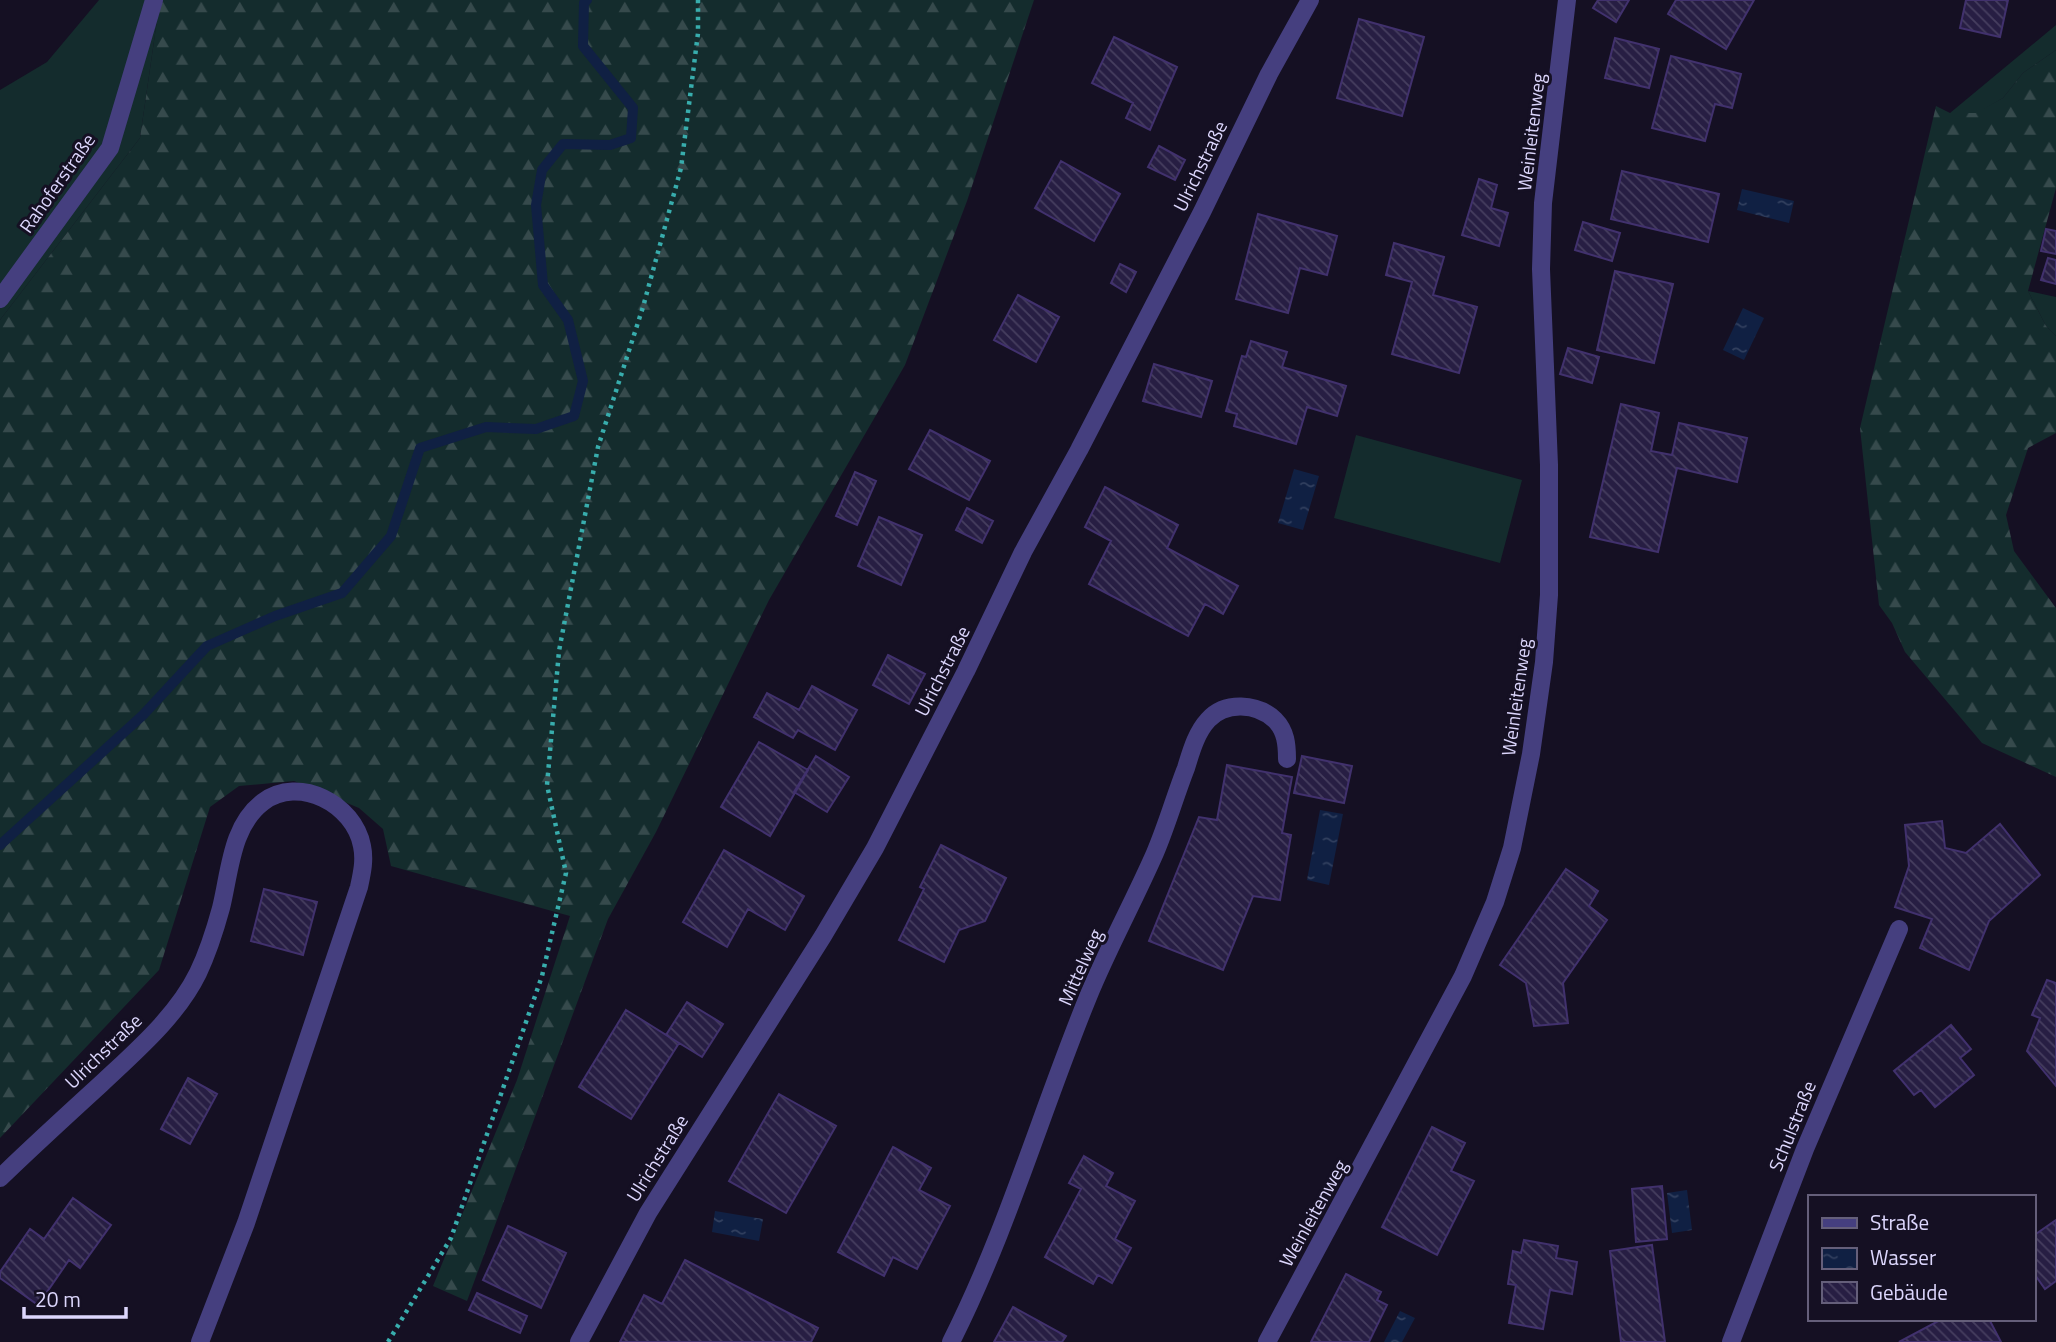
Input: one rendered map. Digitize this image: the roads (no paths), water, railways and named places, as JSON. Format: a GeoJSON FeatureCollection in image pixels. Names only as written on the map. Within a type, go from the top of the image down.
{"type":"FeatureCollection","features":[{"type":"Feature","properties":{"kind":"street","name":"Rahoferstraße"},"geometry":{"type":"LineString","coordinates":[[0,299],[110,148],[154,0]]}},
{"type":"Feature","properties":{"kind":"street","name":"Ulrichstraße"},"geometry":{"type":"LineString","coordinates":[[579,1342],[648,1213],[823,936],[874,848],[966,671],[1023,552],[1079,450],[1202,212],[1269,74],[1310,0]]}},
{"type":"Feature","properties":{"kind":"street","name":"Weinleitenweg"},"geometry":{"type":"LineString","coordinates":[[1267,1342],[1463,976],[1495,902],[1512,848],[1531,754],[1544,662],[1549,595],[1549,466],[1541,269],[1543,203],[1567,0]]}},
{"type":"Feature","properties":{"kind":"street","name":"Mittelweg"},"geometry":{"type":"LineString","coordinates":[[951,1342],[1007,1216],[1089,995],[1157,848],[1196,738],[1207,720],[1219,711],[1232,707],[1247,707],[1271,717],[1278,724],[1287,744],[1287,759]]}},
{"type":"Feature","properties":{"kind":"street","name":"Ulrichstraße"},"geometry":{"type":"LineString","coordinates":[[0,1178],[121,1065],[181,1000],[197,974],[211,941],[239,833],[250,814],[264,801],[282,793],[296,791],[313,794],[338,808],[357,830],[362,845],[364,865],[359,887],[250,1210],[201,1342]]}},
{"type":"Feature","properties":{"kind":"street","name":"Schulstraße"},"geometry":{"type":"LineString","coordinates":[[1731,1342],[1805,1149],[1899,929]]}},
{"type":"Feature","properties":{"kind":"water"},"geometry":{"type":"Polygon","coordinates":[[[1742,189],[1794,201],[1789,223],[1737,210],[1742,189]]]}},
{"type":"Feature","properties":{"kind":"water"},"geometry":{"type":"Polygon","coordinates":[[[1743,308],[1764,318],[1744,360],[1723,350],[1743,308]]]}},
{"type":"Feature","properties":{"kind":"water"},"geometry":{"type":"Polygon","coordinates":[[[1294,469],[1319,476],[1303,530],[1278,523],[1294,469]]]}},
{"type":"Feature","properties":{"kind":"water"},"geometry":{"type":"Polygon","coordinates":[[[1320,810],[1343,814],[1329,885],[1307,880],[1320,810]]]}},
{"type":"Feature","properties":{"kind":"water"},"geometry":{"type":"Polygon","coordinates":[[[1687,1190],[1692,1230],[1672,1233],[1667,1193],[1687,1190]]]}},
{"type":"Feature","properties":{"kind":"water"},"geometry":{"type":"Polygon","coordinates":[[[715,1211],[763,1219],[759,1241],[712,1232],[715,1211]]]}},
{"type":"Feature","properties":{"kind":"water"},"geometry":{"type":"Polygon","coordinates":[[[1400,1311],[1415,1318],[1402,1342],[1384,1342],[1400,1311]]]}},
{"type":"Feature","properties":{"kind":"waterway"},"geometry":{"type":"LineString","coordinates":[[0,845],[143,715],[207,646],[275,616],[342,593],[391,536],[420,448],[486,427],[536,429],[574,416],[583,381],[568,320],[543,285],[536,205],[542,170],[563,144],[610,145],[631,138],[633,108],[583,46],[584,3],[587,0]]}}]}
